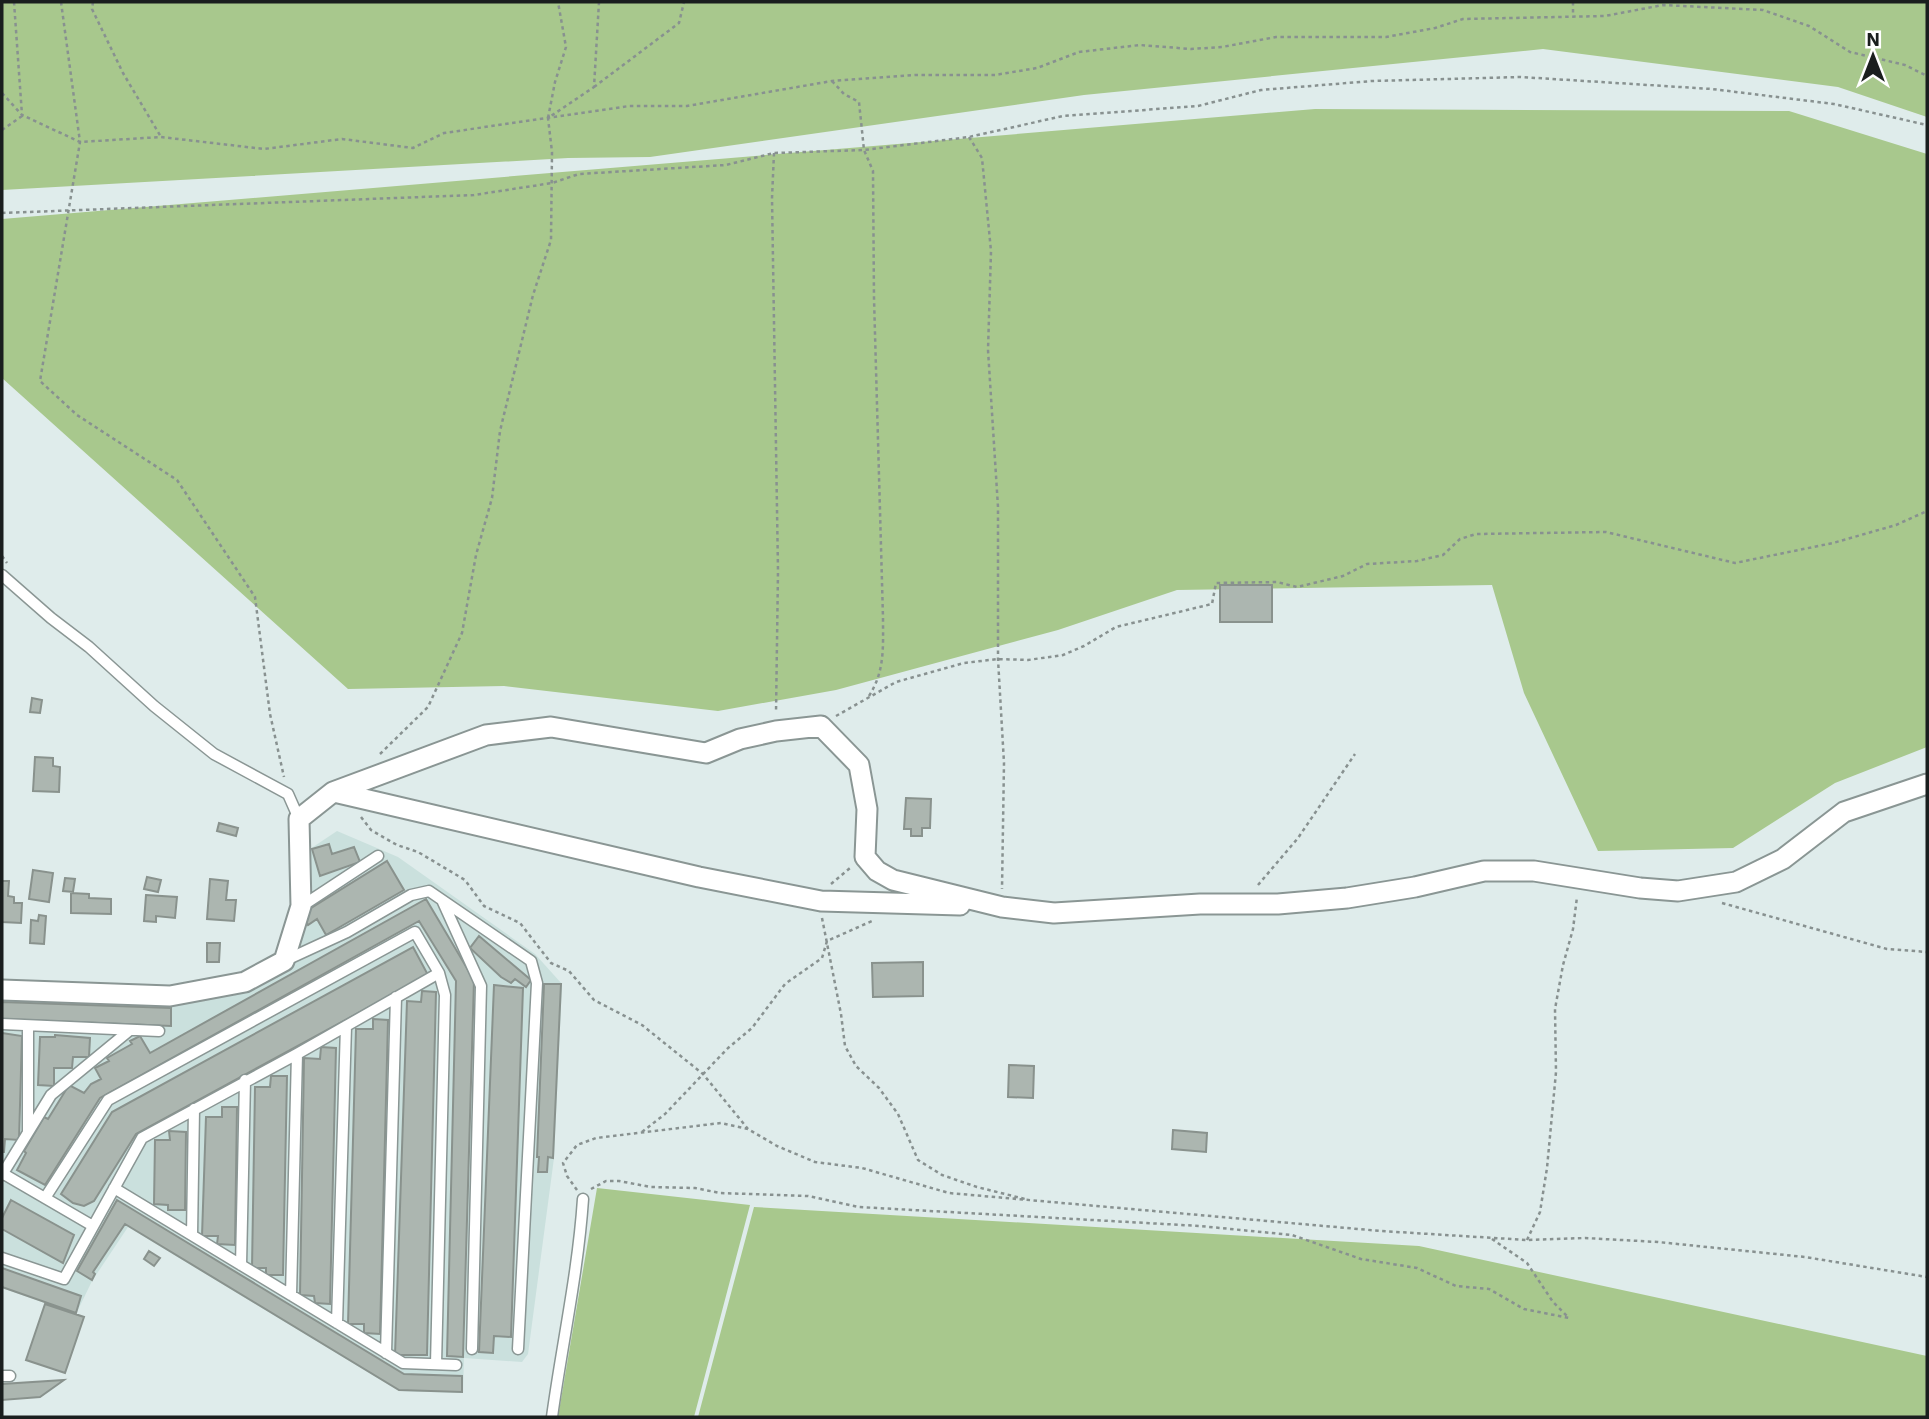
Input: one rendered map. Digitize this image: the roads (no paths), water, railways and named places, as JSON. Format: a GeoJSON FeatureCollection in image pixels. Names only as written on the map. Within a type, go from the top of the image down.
{"type":"FeatureCollection","features":[{"type":"Feature","properties":{"kind":"street"},"geometry":{"type":"LineString","coordinates":[[2,990],[170,996],[245,982],[284,961],[301,906],[299,818],[333,792],[486,735],[551,727],[706,753],[740,738],[821,726],[859,765],[867,809],[865,857],[877,871],[893,880],[1002,907]]}},
{"type":"Feature","properties":{"kind":"street"},"geometry":{"type":"LineString","coordinates":[[333,792],[699,877],[821,901],[1002,907],[1054,914],[1200,904],[1278,904],[1347,898],[1416,887],[1484,871],[1534,871],[1580,876],[1640,888],[1678,891],[1736,882],[1783,859],[1844,812],[1927,784]]}},
{"type":"Feature","properties":{"kind":"lane"},"geometry":{"type":"LineString","coordinates":[[2,575],[214,754],[288,794],[299,818]]}},
{"type":"Feature","properties":{"kind":"lane"},"geometry":{"type":"LineString","coordinates":[[301,906],[378,856]]}},
{"type":"Feature","properties":{"kind":"lane"},"geometry":{"type":"LineString","coordinates":[[284,961],[347,932],[411,895],[429,891],[531,961],[537,983],[518,1349]]}},
{"type":"Feature","properties":{"kind":"lane"},"geometry":{"type":"LineString","coordinates":[[442,900],[481,986],[472,1349]]}},
{"type":"Feature","properties":{"kind":"lane"},"geometry":{"type":"LineString","coordinates":[[45,1198],[108,1100],[415,932],[439,973],[445,995],[436,1364]]}},
{"type":"Feature","properties":{"kind":"lane"},"geometry":{"type":"LineString","coordinates":[[2,1258],[64,1279],[142,1138],[439,973]]}},
{"type":"Feature","properties":{"kind":"lane"},"geometry":{"type":"LineString","coordinates":[[386,1353],[396,998]]}},
{"type":"Feature","properties":{"kind":"lane"},"geometry":{"type":"LineString","coordinates":[[2,1024],[159,1031]]}},
{"type":"Feature","properties":{"kind":"lane"},"geometry":{"type":"LineString","coordinates":[[28,1026],[28,1132]]}},
{"type":"Feature","properties":{"kind":"lane"},"geometry":{"type":"LineString","coordinates":[[337,1323],[346,1026]]}},
{"type":"Feature","properties":{"kind":"lane"},"geometry":{"type":"LineString","coordinates":[[93,1226],[2,1173],[51,1095],[130,1030]]}},
{"type":"Feature","properties":{"kind":"lane"},"geometry":{"type":"LineString","coordinates":[[291,1295],[297,1054]]}},
{"type":"Feature","properties":{"kind":"lane"},"geometry":{"type":"LineString","coordinates":[[241,1265],[245,1080]]}},
{"type":"Feature","properties":{"kind":"lane"},"geometry":{"type":"LineString","coordinates":[[192,1236],[194,1109]]}},
{"type":"Feature","properties":{"kind":"lane"},"geometry":{"type":"LineString","coordinates":[[114,1188],[403,1363],[456,1365]]}},
{"type":"Feature","properties":{"kind":"lane"},"geometry":{"type":"LineString","coordinates":[[552,1417],[569,1320],[583,1199]]}}]}
